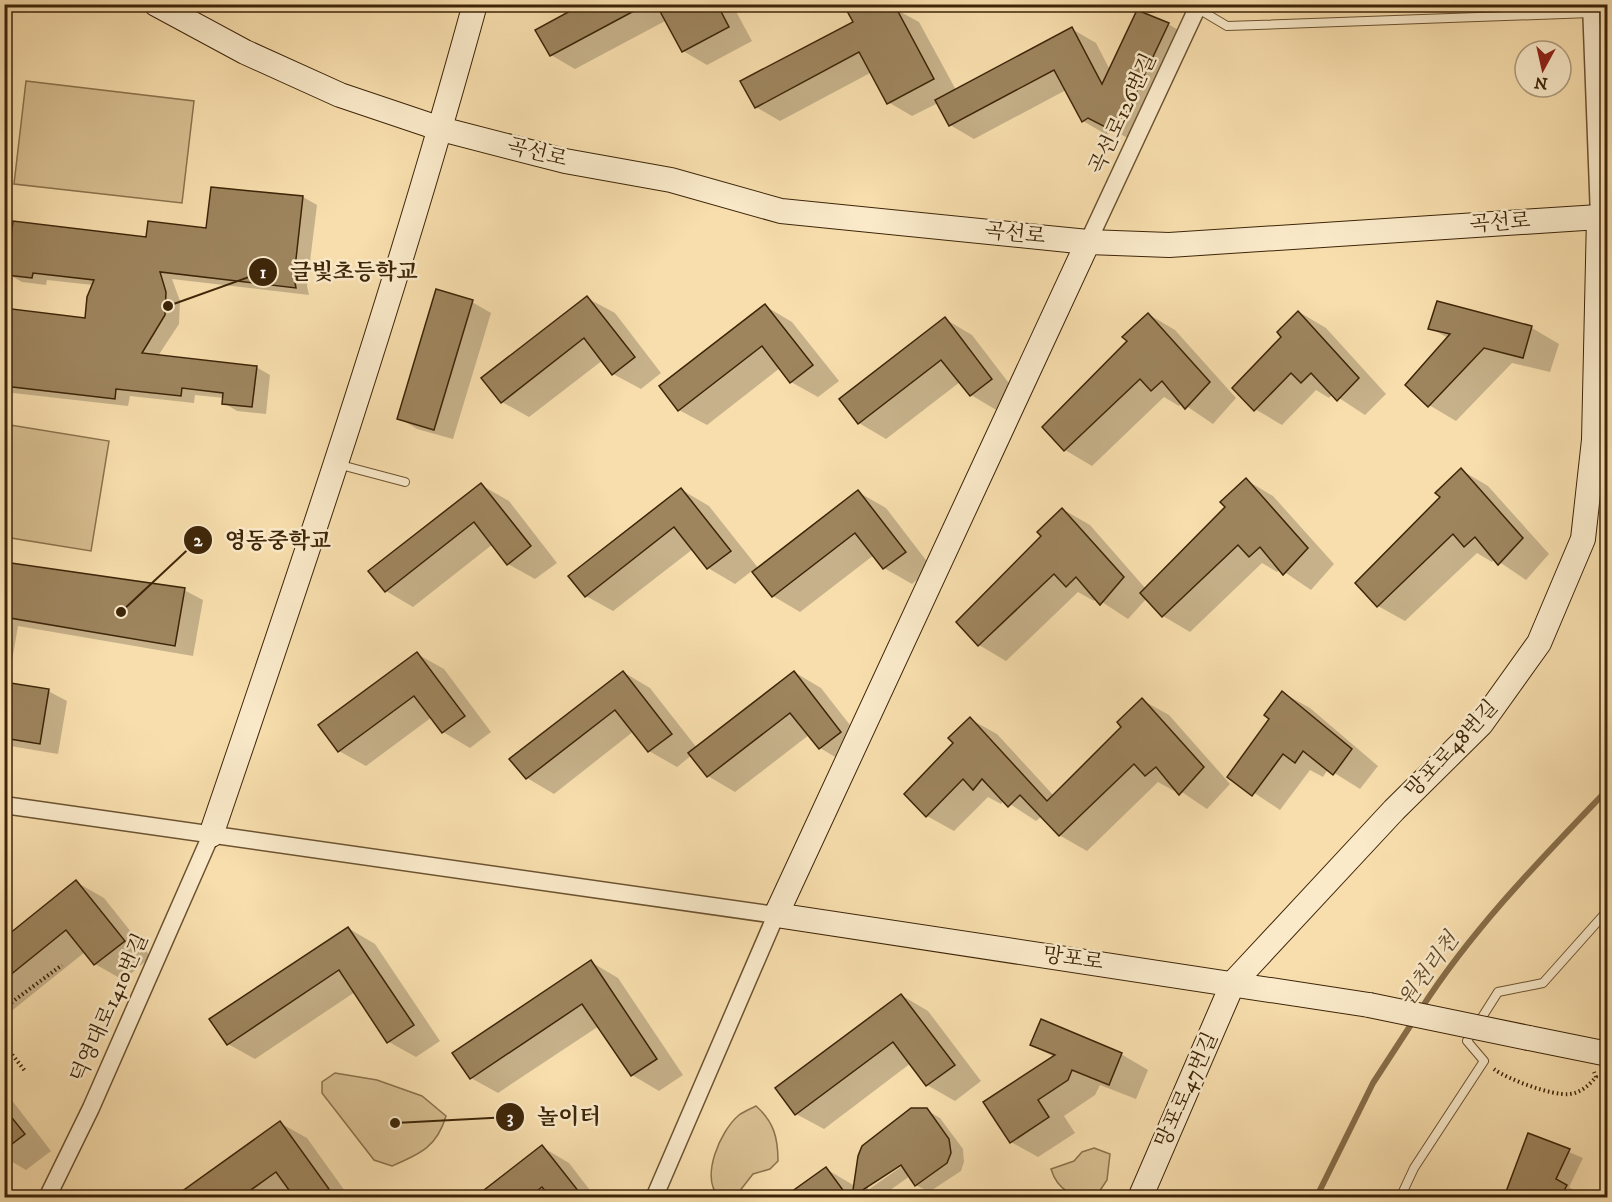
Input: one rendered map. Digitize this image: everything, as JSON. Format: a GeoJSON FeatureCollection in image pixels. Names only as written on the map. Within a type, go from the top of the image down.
{"type":"FeatureCollection","features":[{"type":"Feature","properties":{"kind":"street","name":"곡선로"},"geometry":{"type":"LineString","coordinates":[[156,4],[245,52],[340,95],[441,129],[565,161],[671,180],[781,210],[1088,242],[1169,245],[1599,217]]}},
{"type":"Feature","properties":{"kind":"street"},"geometry":{"type":"LineString","coordinates":[[211,835],[338,464],[441,129],[475,4]]}},
{"type":"Feature","properties":{"kind":"street","name":"곡선로126번길"},"geometry":{"type":"LineString","coordinates":[[1088,242],[1196,6]]}},
{"type":"Feature","properties":{"kind":"street"},"geometry":{"type":"LineString","coordinates":[[1591,9],[1599,217]]}},
{"type":"Feature","properties":{"kind":"street","name":"망포로48번길"},"geometry":{"type":"LineString","coordinates":[[1233,983],[1394,810],[1481,724],[1539,643],[1583,539],[1594,440],[1599,217]]}},
{"type":"Feature","properties":{"kind":"street"},"geometry":{"type":"LineString","coordinates":[[654,1197],[776,915],[1088,242]]}},
{"type":"Feature","properties":{"kind":"street"},"geometry":{"type":"LineString","coordinates":[[4,805],[776,915]]}},
{"type":"Feature","properties":{"kind":"street","name":"덕영대로1410번길"},"geometry":{"type":"LineString","coordinates":[[48,1197],[91,1108],[211,835]]}},
{"type":"Feature","properties":{"kind":"street","name":"망포로"},"geometry":{"type":"LineString","coordinates":[[776,915],[1369,1005],[1529,1038],[1600,1060]]}},
{"type":"Feature","properties":{"kind":"street","name":"망포로47번길"},"geometry":{"type":"LineString","coordinates":[[1140,1197],[1233,983]]}},
{"type":"Feature","properties":{"kind":"lane"},"geometry":{"type":"LineString","coordinates":[[1138,4],[1150,8],[1171,4]]}},
{"type":"Feature","properties":{"kind":"lane"},"geometry":{"type":"LineString","coordinates":[[1196,6],[1227,26],[1591,9]]}},
{"type":"Feature","properties":{"kind":"lane"},"geometry":{"type":"LineString","coordinates":[[338,464],[405,482]]}},
{"type":"Feature","properties":{"kind":"lane"},"geometry":{"type":"LineString","coordinates":[[1400,1197],[1414,1168],[1484,1061],[1467,1041],[1498,992],[1543,983],[1608,910]]}},
{"type":"Feature","properties":{"kind":"path"},"geometry":{"type":"LineString","coordinates":[[4,1008],[62,965]]}},
{"type":"Feature","properties":{"kind":"path"},"geometry":{"type":"LineString","coordinates":[[4,1044],[25,1071]]}},
{"type":"Feature","properties":{"kind":"path"},"geometry":{"type":"LineString","coordinates":[[1484,1061],[1502,1075],[1537,1087],[1569,1094],[1587,1087],[1596,1077],[1600,1060]]}},
{"type":"Feature","properties":{"kind":"shaded area"},"geometry":{"type":"Polygon","coordinates":[[[26,81],[194,101],[182,203],[14,184],[26,81]]]}},
{"type":"Feature","properties":{"kind":"shaded area"},"geometry":{"type":"Polygon","coordinates":[[[4,424],[109,441],[91,551],[5,537],[4,424]]]}},
{"type":"Feature","properties":{"kind":"shaded area"},"geometry":{"type":"Polygon","coordinates":[[[335,1073],[377,1080],[422,1096],[446,1116],[438,1135],[419,1153],[392,1166],[374,1160],[322,1093],[322,1082],[335,1073]]]}},
{"type":"Feature","properties":{"kind":"shaded area"},"geometry":{"type":"Polygon","coordinates":[[[756,1106],[767,1118],[774,1131],[778,1161],[770,1169],[753,1174],[735,1197],[719,1197],[711,1178],[719,1143],[739,1115],[756,1106]]]}},
{"type":"Feature","properties":{"kind":"shaded area"},"geometry":{"type":"Polygon","coordinates":[[[1094,1148],[1110,1154],[1107,1180],[1097,1195],[1081,1197],[1062,1188],[1051,1169],[1074,1161],[1082,1152],[1094,1148]]]}},
{"type":"Feature","properties":{"kind":"building"},"geometry":{"type":"Polygon","coordinates":[[[583,4],[647,4],[550,56],[535,30],[583,4]]]}},
{"type":"Feature","properties":{"kind":"building"},"geometry":{"type":"Polygon","coordinates":[[[656,4],[717,4],[729,27],[682,52],[656,4]]]}},
{"type":"Feature","properties":{"kind":"building"},"geometry":{"type":"Polygon","coordinates":[[[859,4],[895,6],[934,79],[887,104],[859,52],[755,108],[740,81],[853,22],[847,11],[859,4]]]}},
{"type":"Feature","properties":{"kind":"building"},"geometry":{"type":"Polygon","coordinates":[[[1137,10],[1169,23],[1117,133],[1088,118],[1082,122],[1054,70],[949,126],[935,100],[1072,27],[1102,84],[1137,10]]]}},
{"type":"Feature","properties":{"kind":"building"},"geometry":{"type":"Polygon","coordinates":[[[211,187],[303,196],[294,277],[296,288],[160,272],[166,292],[165,315],[142,353],[257,366],[252,407],[222,404],[223,393],[182,388],[181,396],[116,389],[115,399],[4,386],[4,308],[85,318],[87,297],[94,280],[33,273],[32,278],[6,275],[13,221],[146,237],[148,221],[206,228],[211,187]]]}},
{"type":"Feature","properties":{"kind":"building"},"geometry":{"type":"Polygon","coordinates":[[[436,289],[473,300],[434,430],[397,419],[436,289]]]}},
{"type":"Feature","properties":{"kind":"building"},"geometry":{"type":"Polygon","coordinates":[[[587,296],[635,357],[612,375],[584,338],[501,403],[481,378],[587,296]]]}},
{"type":"Feature","properties":{"kind":"building"},"geometry":{"type":"Polygon","coordinates":[[[1437,301],[1532,326],[1523,358],[1484,348],[1428,407],[1405,385],[1450,334],[1428,329],[1437,301]]]}},
{"type":"Feature","properties":{"kind":"building"},"geometry":{"type":"Polygon","coordinates":[[[765,304],[813,365],[790,383],[762,346],[678,411],[659,386],[765,304]]]}},
{"type":"Feature","properties":{"kind":"building"},"geometry":{"type":"Polygon","coordinates":[[[1298,311],[1359,378],[1337,401],[1311,373],[1301,383],[1291,373],[1254,411],[1232,388],[1281,337],[1277,332],[1298,311]]]}},
{"type":"Feature","properties":{"kind":"building"},"geometry":{"type":"Polygon","coordinates":[[[1148,313],[1210,382],[1185,409],[1162,381],[1151,391],[1140,379],[1064,451],[1042,427],[1127,341],[1122,337],[1148,313]]]}},
{"type":"Feature","properties":{"kind":"building"},"geometry":{"type":"Polygon","coordinates":[[[945,317],[992,379],[970,396],[941,360],[858,424],[839,399],[945,317]]]}},
{"type":"Feature","properties":{"kind":"building"},"geometry":{"type":"Polygon","coordinates":[[[1461,468],[1523,538],[1498,565],[1475,537],[1464,547],[1453,534],[1377,607],[1355,583],[1440,497],[1435,493],[1461,468]]]}},
{"type":"Feature","properties":{"kind":"building"},"geometry":{"type":"Polygon","coordinates":[[[1246,478],[1308,548],[1283,575],[1260,547],[1249,557],[1238,545],[1162,617],[1140,593],[1225,507],[1220,502],[1246,478]]]}},
{"type":"Feature","properties":{"kind":"building"},"geometry":{"type":"Polygon","coordinates":[[[481,483],[531,546],[507,565],[474,522],[385,592],[368,571],[481,483]]]}},
{"type":"Feature","properties":{"kind":"building"},"geometry":{"type":"Polygon","coordinates":[[[681,488],[731,551],[707,569],[674,527],[585,597],[568,576],[681,488]]]}},
{"type":"Feature","properties":{"kind":"building"},"geometry":{"type":"Polygon","coordinates":[[[858,490],[906,552],[883,569],[855,533],[772,597],[752,572],[858,490]]]}},
{"type":"Feature","properties":{"kind":"building"},"geometry":{"type":"Polygon","coordinates":[[[1062,508],[1124,577],[1100,605],[1076,577],[1066,587],[1054,574],[978,646],[956,622],[1041,536],[1037,532],[1062,508]]]}},
{"type":"Feature","properties":{"kind":"building"},"geometry":{"type":"Polygon","coordinates":[[[4,562],[185,588],[175,646],[4,617],[4,562]]]}},
{"type":"Feature","properties":{"kind":"building"},"geometry":{"type":"Polygon","coordinates":[[[417,652],[465,716],[442,733],[414,696],[338,752],[318,725],[417,652]]]}},
{"type":"Feature","properties":{"kind":"building"},"geometry":{"type":"Polygon","coordinates":[[[623,671],[672,734],[648,752],[615,710],[526,779],[509,759],[623,671]]]}},
{"type":"Feature","properties":{"kind":"building"},"geometry":{"type":"Polygon","coordinates":[[[794,671],[841,732],[819,749],[790,713],[707,777],[688,753],[794,671]]]}},
{"type":"Feature","properties":{"kind":"building"},"geometry":{"type":"Polygon","coordinates":[[[4,682],[49,689],[40,744],[4,738],[4,682]]]}},
{"type":"Feature","properties":{"kind":"building"},"geometry":{"type":"Polygon","coordinates":[[[1282,691],[1352,749],[1333,775],[1303,751],[1295,763],[1283,754],[1252,796],[1227,777],[1269,719],[1264,715],[1282,691]]]}},
{"type":"Feature","properties":{"kind":"building"},"geometry":{"type":"Polygon","coordinates":[[[1142,698],[1204,767],[1179,795],[1156,767],[1145,776],[1134,764],[1059,836],[1020,795],[1008,807],[982,779],[973,790],[963,779],[926,817],[904,794],[953,743],[948,738],[970,717],[1047,801],[1121,727],[1117,722],[1142,698]]]}},
{"type":"Feature","properties":{"kind":"building"},"geometry":{"type":"Polygon","coordinates":[[[76,880],[125,941],[94,965],[66,930],[4,980],[4,938],[76,880]]]}},
{"type":"Feature","properties":{"kind":"building"},"geometry":{"type":"Polygon","coordinates":[[[348,927],[414,1025],[387,1043],[339,970],[227,1045],[209,1019],[348,927]]]}},
{"type":"Feature","properties":{"kind":"building"},"geometry":{"type":"Polygon","coordinates":[[[591,960],[657,1059],[631,1076],[582,1004],[470,1079],[452,1053],[591,960]]]}},
{"type":"Feature","properties":{"kind":"building"},"geometry":{"type":"Polygon","coordinates":[[[901,994],[955,1065],[926,1086],[893,1042],[795,1115],[775,1088],[901,994]]]}},
{"type":"Feature","properties":{"kind":"building"},"geometry":{"type":"Polygon","coordinates":[[[1041,1019],[1122,1053],[1109,1085],[1072,1070],[1068,1080],[1038,1100],[1049,1117],[1010,1143],[983,1102],[1055,1055],[1030,1045],[1041,1019]]]}},
{"type":"Feature","properties":{"kind":"building"},"geometry":{"type":"Polygon","coordinates":[[[4,1108],[25,1134],[4,1150],[4,1108]]]}},
{"type":"Feature","properties":{"kind":"building"},"geometry":{"type":"Polygon","coordinates":[[[911,1108],[927,1108],[949,1139],[951,1153],[947,1163],[915,1186],[901,1165],[852,1197],[858,1156],[862,1146],[911,1108]]]}},
{"type":"Feature","properties":{"kind":"building"},"geometry":{"type":"Polygon","coordinates":[[[280,1121],[329,1189],[317,1197],[294,1197],[276,1172],[241,1197],[174,1197],[280,1121]]]}},
{"type":"Feature","properties":{"kind":"building"},"geometry":{"type":"Polygon","coordinates":[[[1528,1133],[1570,1149],[1556,1179],[1567,1185],[1561,1197],[1504,1197],[1528,1133]]]}},
{"type":"Feature","properties":{"kind":"building"},"geometry":{"type":"Polygon","coordinates":[[[542,1145],[583,1197],[550,1197],[542,1187],[529,1197],[475,1197],[542,1145]]]}},
{"type":"Feature","properties":{"kind":"building"},"geometry":{"type":"Polygon","coordinates":[[[826,1167],[848,1197],[784,1197],[826,1167]]]}},
{"type":"Feature","properties":{"kind":"waterway","name":"원천리천"},"geometry":{"type":"LineString","coordinates":[[1421,1009],[1441,979],[1486,922],[1608,789]]}},
{"type":"Feature","properties":{"kind":"waterway","name":"원천리천"},"geometry":{"type":"LineString","coordinates":[[1316,1198],[1373,1083],[1414,1020]]}},
{"type":"Feature","properties":{"kind":"place","name":"글빛초등학교"},"geometry":{"type":"Point","coordinates":[168,306]}},
{"type":"Feature","properties":{"kind":"place","name":"영동중학교"},"geometry":{"type":"Point","coordinates":[121,612]}},
{"type":"Feature","properties":{"kind":"place","name":"놀이터"},"geometry":{"type":"Point","coordinates":[395,1123]}}]}
